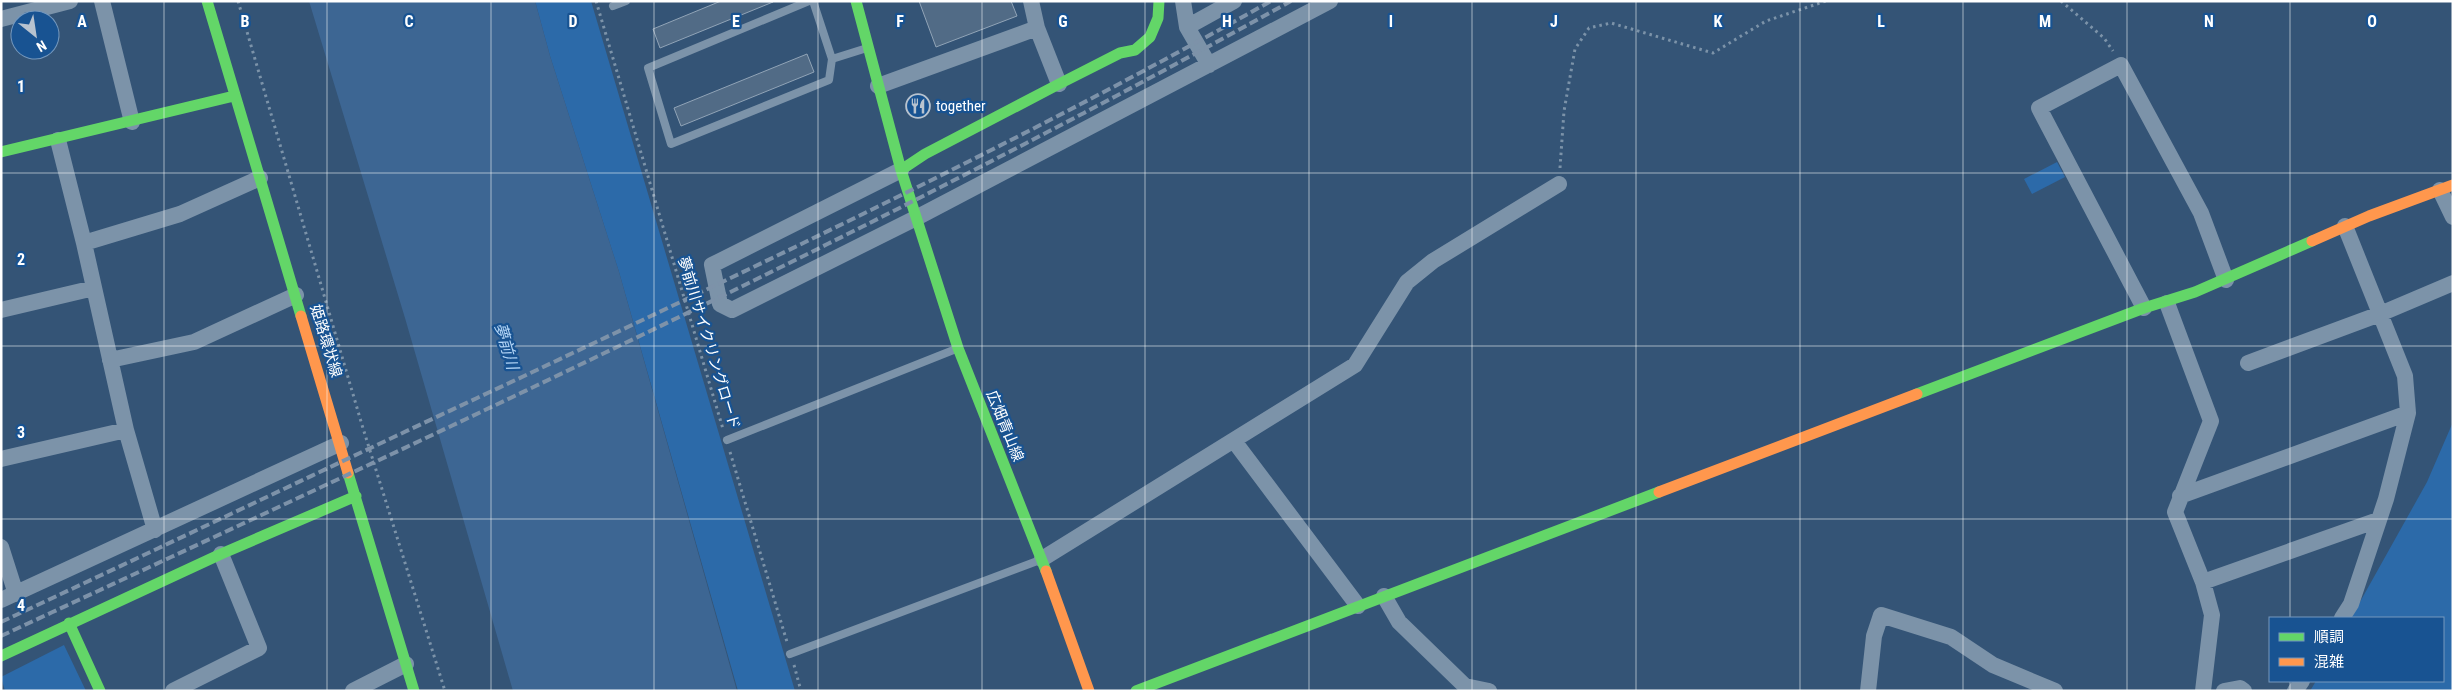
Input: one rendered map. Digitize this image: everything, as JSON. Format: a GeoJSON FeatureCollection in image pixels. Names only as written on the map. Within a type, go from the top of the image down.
{"type":"FeatureCollection","features":[{"type":"Feature","properties":{"kind":"street"},"geometry":{"type":"LineString","coordinates":[[1,19],[70,1]]}},
{"type":"Feature","properties":{"kind":"street"},"geometry":{"type":"LineString","coordinates":[[102,1],[132,122]]}},
{"type":"Feature","properties":{"kind":"street","name":"姫路環状線"},"geometry":{"type":"LineString","coordinates":[[207,1],[414,691]]}},
{"type":"Feature","properties":{"kind":"street","name":"広畑青山線"},"geometry":{"type":"LineString","coordinates":[[856,1],[901,170],[958,348],[1042,560],[1089,691]]}},
{"type":"Feature","properties":{"kind":"street"},"geometry":{"type":"LineString","coordinates":[[1031,1],[1038,28],[1059,84]]}},
{"type":"Feature","properties":{"kind":"street"},"geometry":{"type":"LineString","coordinates":[[1159,1],[1158,18],[1150,37],[1135,50],[1120,53],[1059,84],[925,154],[901,170],[712,265],[720,304],[732,310],[916,218],[1330,1]]}},
{"type":"Feature","properties":{"kind":"street"},"geometry":{"type":"LineString","coordinates":[[1183,1],[1188,27],[1209,65]]}},
{"type":"Feature","properties":{"kind":"street"},"geometry":{"type":"LineString","coordinates":[[1188,27],[1234,1]]}},
{"type":"Feature","properties":{"kind":"street"},"geometry":{"type":"LineString","coordinates":[[878,86],[1038,28]]}},
{"type":"Feature","properties":{"kind":"street"},"geometry":{"type":"LineString","coordinates":[[1120,53],[1137,32]]}},
{"type":"Feature","properties":{"kind":"street"},"geometry":{"type":"LineString","coordinates":[[2144,308],[2039,108],[2121,64],[2201,213],[2226,280]]}},
{"type":"Feature","properties":{"kind":"street"},"geometry":{"type":"LineString","coordinates":[[1,152],[58,140],[234,96]]}},
{"type":"Feature","properties":{"kind":"street"},"geometry":{"type":"LineString","coordinates":[[58,140],[84,243],[126,430],[154,530]]}},
{"type":"Feature","properties":{"kind":"street"},"geometry":{"type":"LineString","coordinates":[[84,243],[180,214],[260,178]]}},
{"type":"Feature","properties":{"kind":"street"},"geometry":{"type":"LineString","coordinates":[[1042,560],[1355,365],[1406,282],[1434,261],[1559,184]]}},
{"type":"Feature","properties":{"kind":"street"},"geometry":{"type":"LineString","coordinates":[[1136,691],[2144,308],[2166,303],[2226,280],[2345,226],[2447,188],[2453,217]]}},
{"type":"Feature","properties":{"kind":"street"},"geometry":{"type":"LineString","coordinates":[[2343,617],[2351,604],[2386,499],[2408,413],[2405,376],[2345,226]]}},
{"type":"Feature","properties":{"kind":"street"},"geometry":{"type":"LineString","coordinates":[[2248,364],[2380,314],[2453,283]]}},
{"type":"Feature","properties":{"kind":"street"},"geometry":{"type":"LineString","coordinates":[[1,310],[94,288]]}},
{"type":"Feature","properties":{"kind":"street"},"geometry":{"type":"LineString","coordinates":[[110,360],[194,342],[296,295]]}},
{"type":"Feature","properties":{"kind":"street"},"geometry":{"type":"LineString","coordinates":[[2166,303],[2211,421],[2175,512],[2203,582],[2212,614],[2203,691]]}},
{"type":"Feature","properties":{"kind":"street"},"geometry":{"type":"LineString","coordinates":[[2180,496],[2408,413]]}},
{"type":"Feature","properties":{"kind":"street"},"geometry":{"type":"LineString","coordinates":[[1,459],[126,430]]}},
{"type":"Feature","properties":{"kind":"street"},"geometry":{"type":"LineString","coordinates":[[1234,441],[1358,606]]}},
{"type":"Feature","properties":{"kind":"street"},"geometry":{"type":"LineString","coordinates":[[1,546],[9,597],[341,443]]}},
{"type":"Feature","properties":{"kind":"street"},"geometry":{"type":"LineString","coordinates":[[1,656],[220,554],[356,496]]}},
{"type":"Feature","properties":{"kind":"street"},"geometry":{"type":"LineString","coordinates":[[2203,582],[2378,520]]}},
{"type":"Feature","properties":{"kind":"street"},"geometry":{"type":"LineString","coordinates":[[173,691],[259,648],[220,554]]}},
{"type":"Feature","properties":{"kind":"street"},"geometry":{"type":"LineString","coordinates":[[1384,596],[1399,622],[1465,688],[1489,691]]}},
{"type":"Feature","properties":{"kind":"street"},"geometry":{"type":"LineString","coordinates":[[1868,691],[1874,636],[1881,615],[1951,637],[1992,665],[2055,691]]}},
{"type":"Feature","properties":{"kind":"street"},"geometry":{"type":"LineString","coordinates":[[69,623],[100,691]]}},
{"type":"Feature","properties":{"kind":"street"},"geometry":{"type":"LineString","coordinates":[[353,691],[406,664]]}},
{"type":"Feature","properties":{"kind":"street"},"geometry":{"type":"LineString","coordinates":[[2224,691],[2240,688],[2244,691]]}},
{"type":"Feature","properties":{"kind":"lane"},"geometry":{"type":"LineString","coordinates":[[613,6],[626,1]]}},
{"type":"Feature","properties":{"kind":"lane"},"geometry":{"type":"LineString","coordinates":[[811,1],[832,59],[829,80],[671,144],[648,68],[811,1]]}},
{"type":"Feature","properties":{"kind":"lane"},"geometry":{"type":"LineString","coordinates":[[832,59],[869,48]]}},
{"type":"Feature","properties":{"kind":"lane"},"geometry":{"type":"LineString","coordinates":[[727,440],[958,348]]}},
{"type":"Feature","properties":{"kind":"lane"},"geometry":{"type":"LineString","coordinates":[[790,654],[1042,560]]}},
{"type":"Feature","properties":{"kind":"path"},"geometry":{"type":"LineString","coordinates":[[238,1],[362,425],[445,691]]}},
{"type":"Feature","properties":{"kind":"path","name":"夢前川サイクリングロード"},"geometry":{"type":"LineString","coordinates":[[596,1],[801,691]]}},
{"type":"Feature","properties":{"kind":"path"},"geometry":{"type":"LineString","coordinates":[[1559,184],[1564,111],[1575,49],[1589,28],[1611,23],[1713,53],[1766,21],[1826,1]]}},
{"type":"Feature","properties":{"kind":"path"},"geometry":{"type":"LineString","coordinates":[[2061,1],[2104,38],[2121,64]]}},
{"type":"Feature","properties":{"kind":"shaded area"},"geometry":{"type":"Polygon","coordinates":[[[535,1],[591,1],[795,691],[738,691],[619,272],[550,56],[535,1]]]}},
{"type":"Feature","properties":{"kind":"shaded area"},"geometry":{"type":"Polygon","coordinates":[[[2057,162],[2065,177],[2032,194],[2024,179],[2057,162]]]}},
{"type":"Feature","properties":{"kind":"shaded area"},"geometry":{"type":"Polygon","coordinates":[[[2453,422],[2453,691],[2310,691],[2315,682],[2444,682],[2444,617],[2352,617],[2427,482],[2453,422]]]}},
{"type":"Feature","properties":{"kind":"shaded area"},"geometry":{"type":"Polygon","coordinates":[[[64,645],[86,691],[5,691],[1,677],[64,645]]]}},
{"type":"Feature","properties":{"kind":"water","name":"夢前川"},"geometry":{"type":"Polygon","coordinates":[[[309,1],[535,1],[550,56],[619,272],[737,691],[513,691],[405,318],[309,1]]]}},
{"type":"Feature","properties":{"kind":"building"},"geometry":{"type":"Polygon","coordinates":[[[721,1],[773,2],[660,48],[653,29],[721,1]]]}},
{"type":"Feature","properties":{"kind":"building"},"geometry":{"type":"Polygon","coordinates":[[[919,1],[1011,1],[1017,16],[936,47],[919,1]]]}},
{"type":"Feature","properties":{"kind":"building"},"geometry":{"type":"Polygon","coordinates":[[[807,54],[814,72],[681,126],[674,108],[807,54]]]}},
{"type":"Feature","properties":{"kind":"railway"},"geometry":{"type":"LineString","coordinates":[[1,622],[806,242],[1087,101],[1271,1]]}},
{"type":"Feature","properties":{"kind":"railway"},"geometry":{"type":"LineString","coordinates":[[1,636],[490,408],[813,251],[1133,87],[1291,1]]}},
{"type":"Feature","properties":{"kind":"traffic: fast"},"geometry":{"type":"LineString","coordinates":[[207,1],[301,316]]}},
{"type":"Feature","properties":{"kind":"traffic: fast"},"geometry":{"type":"LineString","coordinates":[[856,1],[901,170],[958,348],[1046,571]]}},
{"type":"Feature","properties":{"kind":"traffic: fast"},"geometry":{"type":"LineString","coordinates":[[901,170],[925,154],[1059,84],[1120,53],[1135,50],[1150,37],[1158,18],[1159,1]]}},
{"type":"Feature","properties":{"kind":"traffic: fast"},"geometry":{"type":"LineString","coordinates":[[1,152],[234,96]]}},
{"type":"Feature","properties":{"kind":"traffic: fast"},"geometry":{"type":"LineString","coordinates":[[1917,394],[2144,308],[2195,292],[2312,241]]}},
{"type":"Feature","properties":{"kind":"traffic: fast"},"geometry":{"type":"LineString","coordinates":[[348,473],[414,691]]}},
{"type":"Feature","properties":{"kind":"traffic: fast"},"geometry":{"type":"LineString","coordinates":[[1136,691],[1659,492]]}},
{"type":"Feature","properties":{"kind":"traffic: fast"},"geometry":{"type":"LineString","coordinates":[[1,656],[221,554],[356,496]]}},
{"type":"Feature","properties":{"kind":"traffic: fast"},"geometry":{"type":"LineString","coordinates":[[69,623],[100,691]]}},
{"type":"Feature","properties":{"kind":"traffic: slow"},"geometry":{"type":"LineString","coordinates":[[2312,241],[2369,216],[2453,185]]}},
{"type":"Feature","properties":{"kind":"traffic: slow"},"geometry":{"type":"LineString","coordinates":[[301,316],[348,473]]}},
{"type":"Feature","properties":{"kind":"traffic: slow"},"geometry":{"type":"LineString","coordinates":[[1659,492],[1917,394]]}},
{"type":"Feature","properties":{"kind":"traffic: slow"},"geometry":{"type":"LineString","coordinates":[[1046,571],[1089,691]]}},
{"type":"Feature","properties":{"kind":"place","name":"together"},"geometry":{"type":"Point","coordinates":[918,106]}}]}
